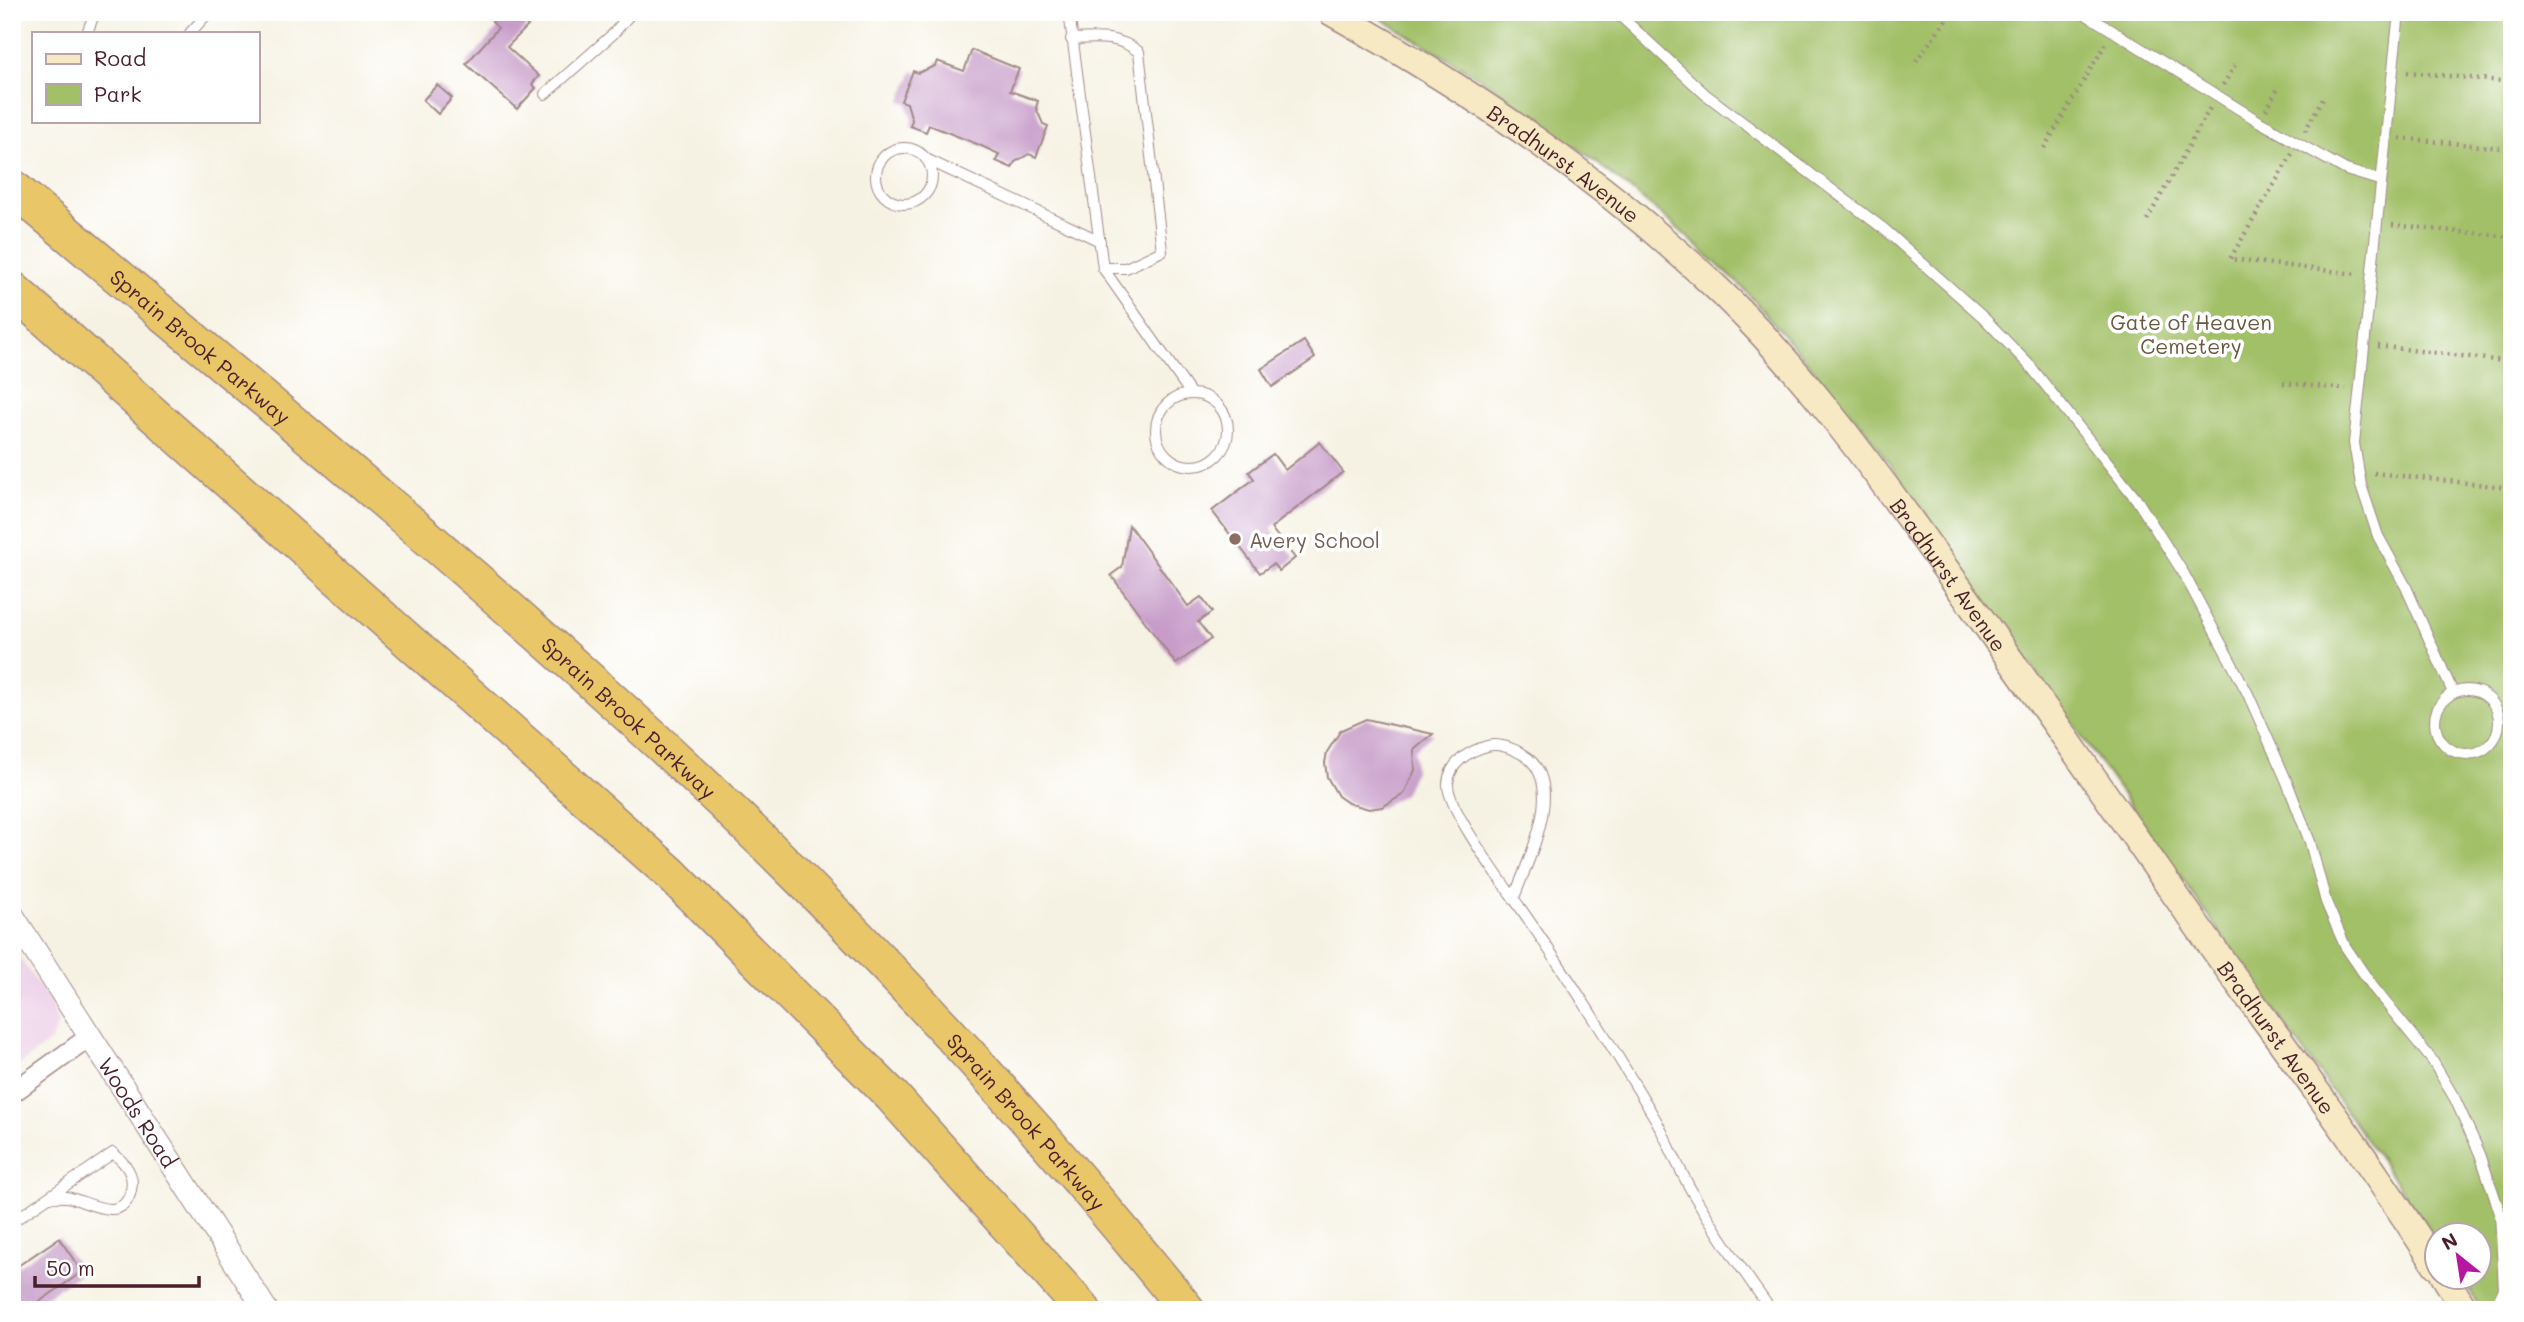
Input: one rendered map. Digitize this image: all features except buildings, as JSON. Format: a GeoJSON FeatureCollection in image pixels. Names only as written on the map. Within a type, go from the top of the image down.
{"type":"FeatureCollection","features":[{"type":"Feature","properties":{"kind":"highway","name":"Sprain Brook Parkway"},"geometry":{"type":"LineString","coordinates":[[12,187],[531,628],[677,760],[789,868],[926,1009],[1057,1154],[1188,1310]]}},
{"type":"Feature","properties":{"kind":"highway"},"geometry":{"type":"LineString","coordinates":[[12,289],[670,873],[874,1076],[1083,1310]]}},
{"type":"Feature","properties":{"kind":"main road","name":"Bradhurst Avenue"},"geometry":{"type":"LineString","coordinates":[[1331,12],[1456,83],[1553,151],[1637,216],[1723,295],[1785,360],[1857,445],[1956,582],[2422,1244]]}},
{"type":"Feature","properties":{"kind":"main road"},"geometry":{"type":"LineString","coordinates":[[2453,1290],[2466,1310]]}},
{"type":"Feature","properties":{"kind":"street","name":"Woods Road"},"geometry":{"type":"LineString","coordinates":[[12,915],[266,1310]]}},
{"type":"Feature","properties":{"kind":"street"},"geometry":{"type":"LineString","coordinates":[[12,1093],[91,1036]]}},
{"type":"Feature","properties":{"kind":"lane"},"geometry":{"type":"LineString","coordinates":[[87,32],[95,12]]}},
{"type":"Feature","properties":{"kind":"lane"},"geometry":{"type":"LineString","coordinates":[[191,32],[209,12]]}},
{"type":"Feature","properties":{"kind":"lane"},"geometry":{"type":"LineString","coordinates":[[545,94],[613,34],[632,12]]}},
{"type":"Feature","properties":{"kind":"lane"},"geometry":{"type":"LineString","coordinates":[[1069,12],[1103,268],[1191,394],[1213,400],[1226,418],[1228,430],[1221,451],[1202,464],[1190,466],[1168,456],[1157,435],[1157,423],[1169,402],[1191,394]]}},
{"type":"Feature","properties":{"kind":"lane"},"geometry":{"type":"LineString","coordinates":[[1616,12],[1704,94],[1884,229],[1984,318],[2031,367],[2137,500],[2183,574],[2248,694],[2310,842],[2326,902],[2345,946],[2372,987],[2432,1060],[2455,1099],[2480,1154],[2500,1213],[2504,1289],[2494,1310]]}},
{"type":"Feature","properties":{"kind":"lane"},"geometry":{"type":"LineString","coordinates":[[2082,12],[2260,122],[2346,170],[2379,180]]}},
{"type":"Feature","properties":{"kind":"lane"},"geometry":{"type":"LineString","coordinates":[[2399,14],[2379,180],[2377,224],[2354,443],[2359,471],[2378,536],[2406,586],[2453,693]]}},
{"type":"Feature","properties":{"kind":"lane"},"geometry":{"type":"LineString","coordinates":[[1071,38],[1112,38],[1139,51],[1162,251],[1126,268],[1103,268]]}},
{"type":"Feature","properties":{"kind":"lane"},"geometry":{"type":"LineString","coordinates":[[926,159],[932,176],[926,194],[918,200],[900,204],[883,196],[875,180],[876,170],[885,155],[902,147],[911,148],[926,159],[1100,241]]}},
{"type":"Feature","properties":{"kind":"lane"},"geometry":{"type":"LineString","coordinates":[[2476,691],[2488,697],[2497,711],[2500,726],[2488,747],[2468,754],[2451,751],[2436,732],[2435,717],[2443,700],[2453,693],[2476,691]]}},
{"type":"Feature","properties":{"kind":"lane"},"geometry":{"type":"LineString","coordinates":[[1514,898],[1544,812],[1544,783],[1535,761],[1512,748],[1489,745],[1458,762],[1451,769],[1448,786],[1455,808],[1514,898],[1589,1007],[1657,1124],[1696,1198],[1771,1310]]}},
{"type":"Feature","properties":{"kind":"lane"},"geometry":{"type":"LineString","coordinates":[[12,1222],[113,1153],[129,1169],[131,1192],[125,1203],[114,1209],[103,1210],[72,1198],[49,1197]]}},
{"type":"Feature","properties":{"kind":"path"},"geometry":{"type":"LineString","coordinates":[[1916,61],[1952,12]]}},
{"type":"Feature","properties":{"kind":"path"},"geometry":{"type":"LineString","coordinates":[[2353,12],[2399,14]]}},
{"type":"Feature","properties":{"kind":"path"},"geometry":{"type":"LineString","coordinates":[[2044,148],[2112,31]]}},
{"type":"Feature","properties":{"kind":"path"},"geometry":{"type":"LineString","coordinates":[[2147,220],[2237,62]]}},
{"type":"Feature","properties":{"kind":"path"},"geometry":{"type":"LineString","coordinates":[[2393,71],[2512,82]]}},
{"type":"Feature","properties":{"kind":"path"},"geometry":{"type":"LineString","coordinates":[[2260,122],[2279,86]]}},
{"type":"Feature","properties":{"kind":"path"},"geometry":{"type":"LineString","coordinates":[[2323,98],[2230,260],[2372,276]]}},
{"type":"Feature","properties":{"kind":"path"},"geometry":{"type":"LineString","coordinates":[[2385,137],[2512,149]]}},
{"type":"Feature","properties":{"kind":"path"},"geometry":{"type":"LineString","coordinates":[[2377,224],[2512,237]]}},
{"type":"Feature","properties":{"kind":"path"},"geometry":{"type":"LineString","coordinates":[[2363,345],[2512,362]]}},
{"type":"Feature","properties":{"kind":"path"},"geometry":{"type":"LineString","coordinates":[[2283,383],[2358,390]]}},
{"type":"Feature","properties":{"kind":"path"},"geometry":{"type":"LineString","coordinates":[[2359,471],[2512,488]]}},
{"type":"Feature","properties":{"kind":"path"},"geometry":{"type":"LineString","coordinates":[[2497,711],[2512,704]]}},
{"type":"Feature","properties":{"kind":"shaded area"},"geometry":{"type":"Polygon","coordinates":[[[12,947],[50,1002],[58,1023],[51,1041],[12,1070],[12,947]]]}},
{"type":"Feature","properties":{"kind":"green space","name":"Gate of Heaven Cemetery"},"geometry":{"type":"Polygon","coordinates":[[[1370,12],[2512,12],[2512,1310],[2480,1310],[2470,1290],[2492,1290],[2492,1220],[2423,1220],[1864,428],[1743,288],[1673,224],[1591,158],[1491,85],[1370,12]]]}},
{"type":"Feature","properties":{"kind":"place","name":"Avery School"},"geometry":{"type":"Point","coordinates":[1235,539]}}]}
